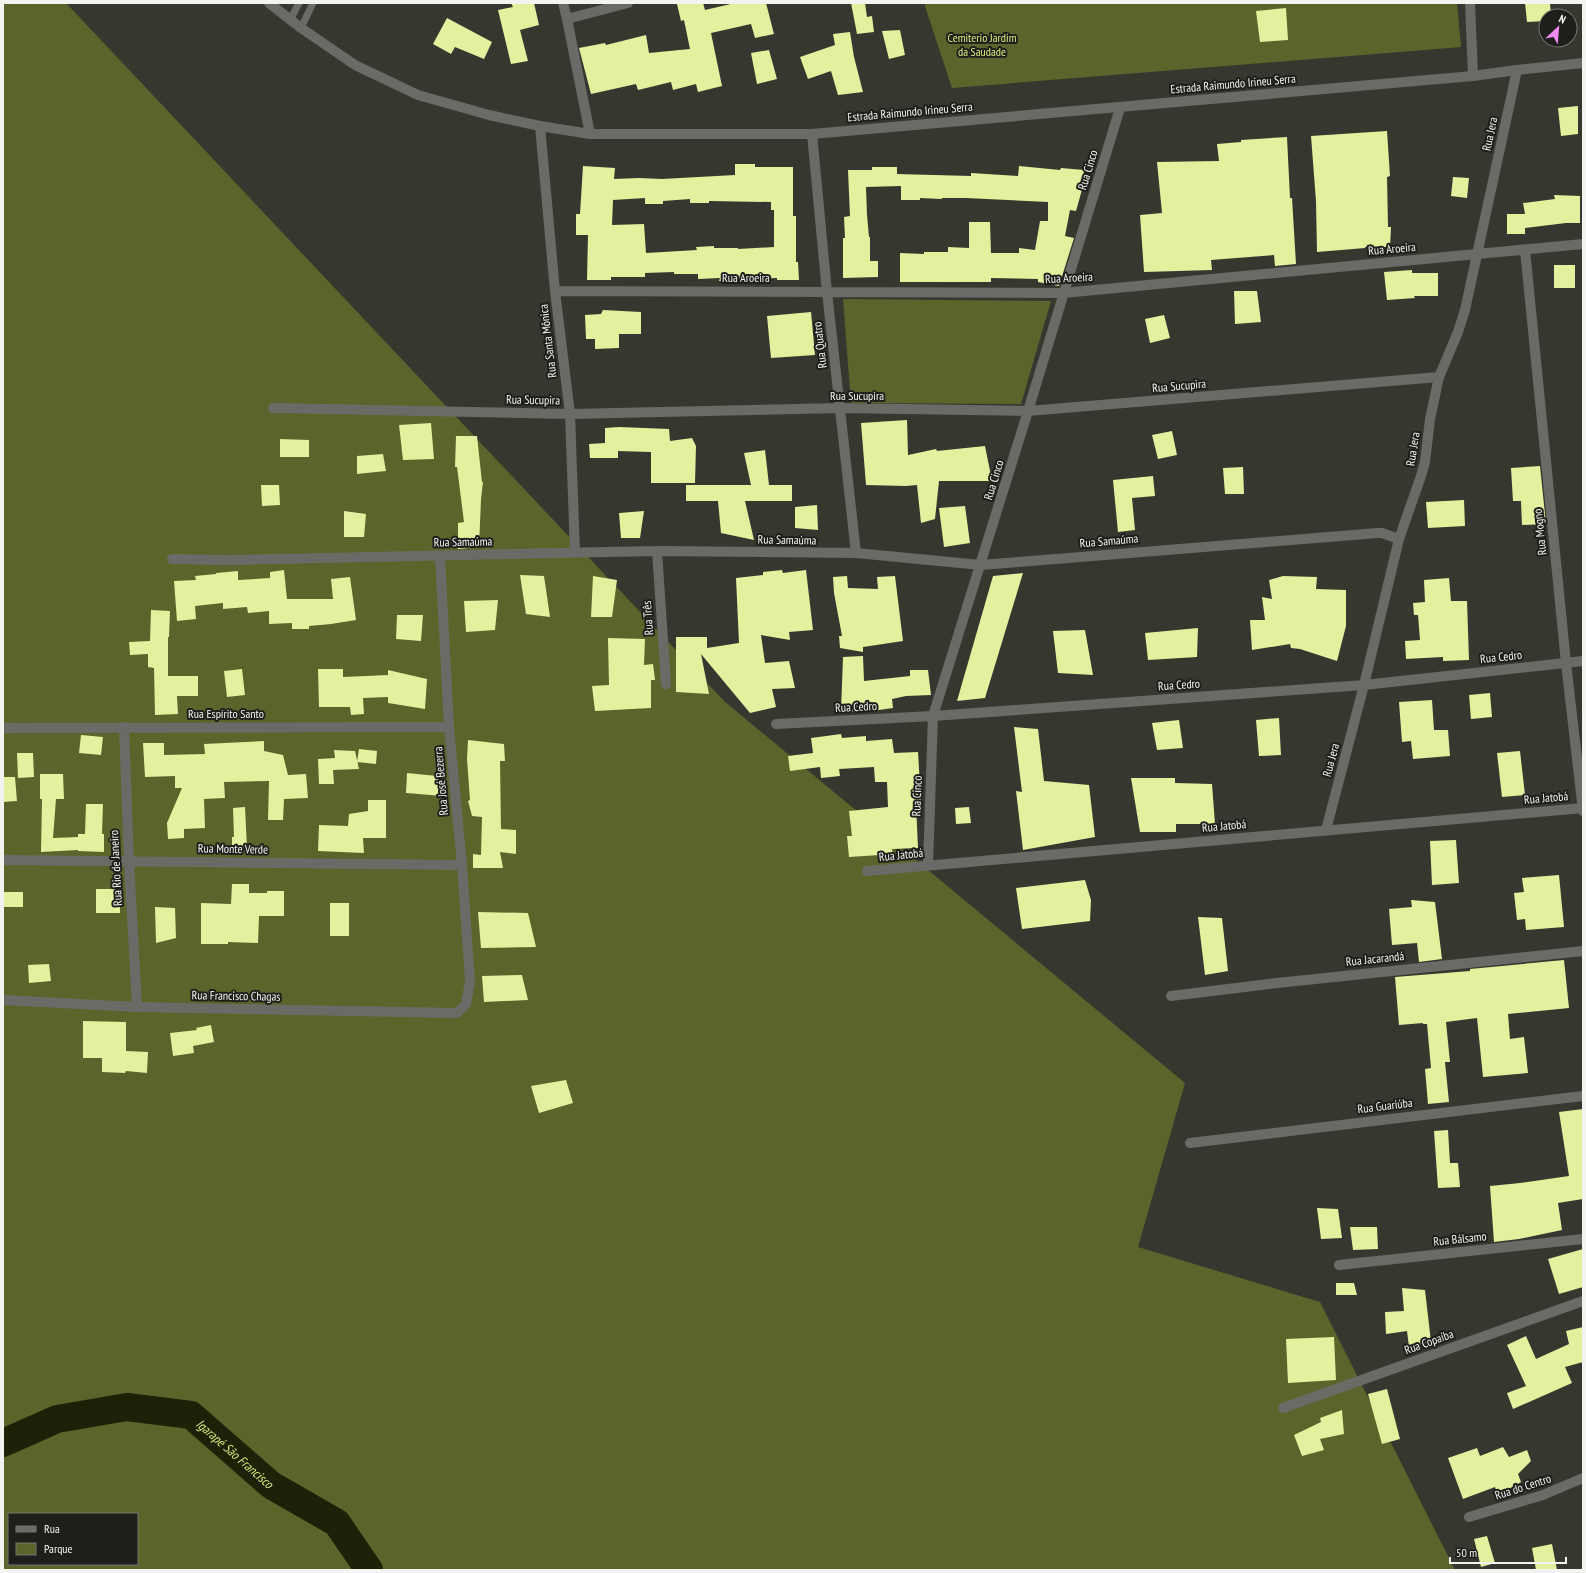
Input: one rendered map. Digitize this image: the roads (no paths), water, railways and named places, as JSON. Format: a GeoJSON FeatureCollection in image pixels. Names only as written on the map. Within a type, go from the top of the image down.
{"type":"FeatureCollection","features":[{"type":"Feature","properties":{"kind":"street","name":"Estrada Raimundo Irineu Serra"},"geometry":{"type":"LineString","coordinates":[[269,3],[301,28],[355,65],[418,95],[489,115],[540,126],[590,134],[812,134],[1473,76],[1583,63]]}},
{"type":"Feature","properties":{"kind":"street"},"geometry":{"type":"LineString","coordinates":[[563,3],[590,134]]}},
{"type":"Feature","properties":{"kind":"street"},"geometry":{"type":"LineString","coordinates":[[567,19],[628,3]]}},
{"type":"Feature","properties":{"kind":"street"},"geometry":{"type":"LineString","coordinates":[[1470,3],[1473,76]]}},
{"type":"Feature","properties":{"kind":"street","name":"Rua Jera"},"geometry":{"type":"LineString","coordinates":[[1326,830],[1364,684],[1399,539],[1425,462],[1430,419],[1439,377],[1458,332],[1465,310],[1517,70]]}},
{"type":"Feature","properties":{"kind":"street","name":"Rua Cinco"},"geometry":{"type":"LineString","coordinates":[[928,865],[933,716],[981,565],[1120,108]]}},
{"type":"Feature","properties":{"kind":"street","name":"Rua Santa Mônica"},"geometry":{"type":"LineString","coordinates":[[540,126],[555,291],[570,414],[575,552]]}},
{"type":"Feature","properties":{"kind":"street","name":"Rua Quatro"},"geometry":{"type":"LineString","coordinates":[[812,134],[827,292],[856,553]]}},
{"type":"Feature","properties":{"kind":"street","name":"Rua Aroeira"},"geometry":{"type":"LineString","coordinates":[[555,291],[1063,293],[1583,244]]}},
{"type":"Feature","properties":{"kind":"street","name":"Rua Mogno"},"geometry":{"type":"LineString","coordinates":[[1525,250],[1566,663],[1583,811]]}},
{"type":"Feature","properties":{"kind":"street","name":"Rua Sucupira"},"geometry":{"type":"LineString","coordinates":[[273,408],[570,414],[840,408],[1028,411],[1439,377]]}},
{"type":"Feature","properties":{"kind":"street","name":"Rua Samaúma"},"geometry":{"type":"LineString","coordinates":[[172,559],[228,560],[657,551],[856,553],[981,565],[1377,532],[1399,539]]}},
{"type":"Feature","properties":{"kind":"street","name":"Rua Três"},"geometry":{"type":"LineString","coordinates":[[657,551],[666,684]]}},
{"type":"Feature","properties":{"kind":"street","name":"Rua José Bezerra"},"geometry":{"type":"LineString","coordinates":[[440,556],[449,727],[462,865],[470,982],[466,1004]]}},
{"type":"Feature","properties":{"kind":"street","name":"Rua Cedro"},"geometry":{"type":"LineString","coordinates":[[776,724],[933,716],[1364,684],[1583,661]]}},
{"type":"Feature","properties":{"kind":"street","name":"Rua Rio de Janeiro"},"geometry":{"type":"LineString","coordinates":[[124,727],[129,861],[137,1007]]}},
{"type":"Feature","properties":{"kind":"street","name":"Rua Espírito Santo"},"geometry":{"type":"LineString","coordinates":[[3,728],[449,727]]}},
{"type":"Feature","properties":{"kind":"street","name":"Rua Jatobá"},"geometry":{"type":"LineString","coordinates":[[867,871],[1583,808]]}},
{"type":"Feature","properties":{"kind":"street","name":"Rua Monte Verde"},"geometry":{"type":"LineString","coordinates":[[3,860],[462,865]]}},
{"type":"Feature","properties":{"kind":"street","name":"Rua Jacarandá"},"geometry":{"type":"LineString","coordinates":[[1171,996],[1277,982],[1583,950]]}},
{"type":"Feature","properties":{"kind":"street","name":"Rua Francisco Chagas"},"geometry":{"type":"LineString","coordinates":[[3,1000],[137,1007],[457,1012],[466,1004]]}},
{"type":"Feature","properties":{"kind":"street","name":"Rua Guariúba"},"geometry":{"type":"LineString","coordinates":[[1190,1143],[1583,1096]]}},
{"type":"Feature","properties":{"kind":"street","name":"Rua Bálsamo"},"geometry":{"type":"LineString","coordinates":[[1339,1265],[1583,1239]]}},
{"type":"Feature","properties":{"kind":"street","name":"Rua Copaíba"},"geometry":{"type":"LineString","coordinates":[[1284,1408],[1583,1301]]}},
{"type":"Feature","properties":{"kind":"street","name":"Rua do Centro"},"geometry":{"type":"LineString","coordinates":[[1469,1517],[1543,1495],[1583,1478]]}},
{"type":"Feature","properties":{"kind":"lane"},"geometry":{"type":"LineString","coordinates":[[290,20],[299,3]]}},
{"type":"Feature","properties":{"kind":"lane"},"geometry":{"type":"LineString","coordinates":[[301,28],[313,3]]}},
{"type":"Feature","properties":{"kind":"waterway","name":"Igarapé São Francisco"},"geometry":{"type":"LineString","coordinates":[[3,1443],[57,1419],[127,1407],[191,1415],[271,1485],[337,1523],[369,1570]]}},
{"type":"Feature","properties":{"kind":"park label","name":"Cemiterio Jardim da Saudade"},"geometry":{"type":"Point","coordinates":[982,45]}}]}
